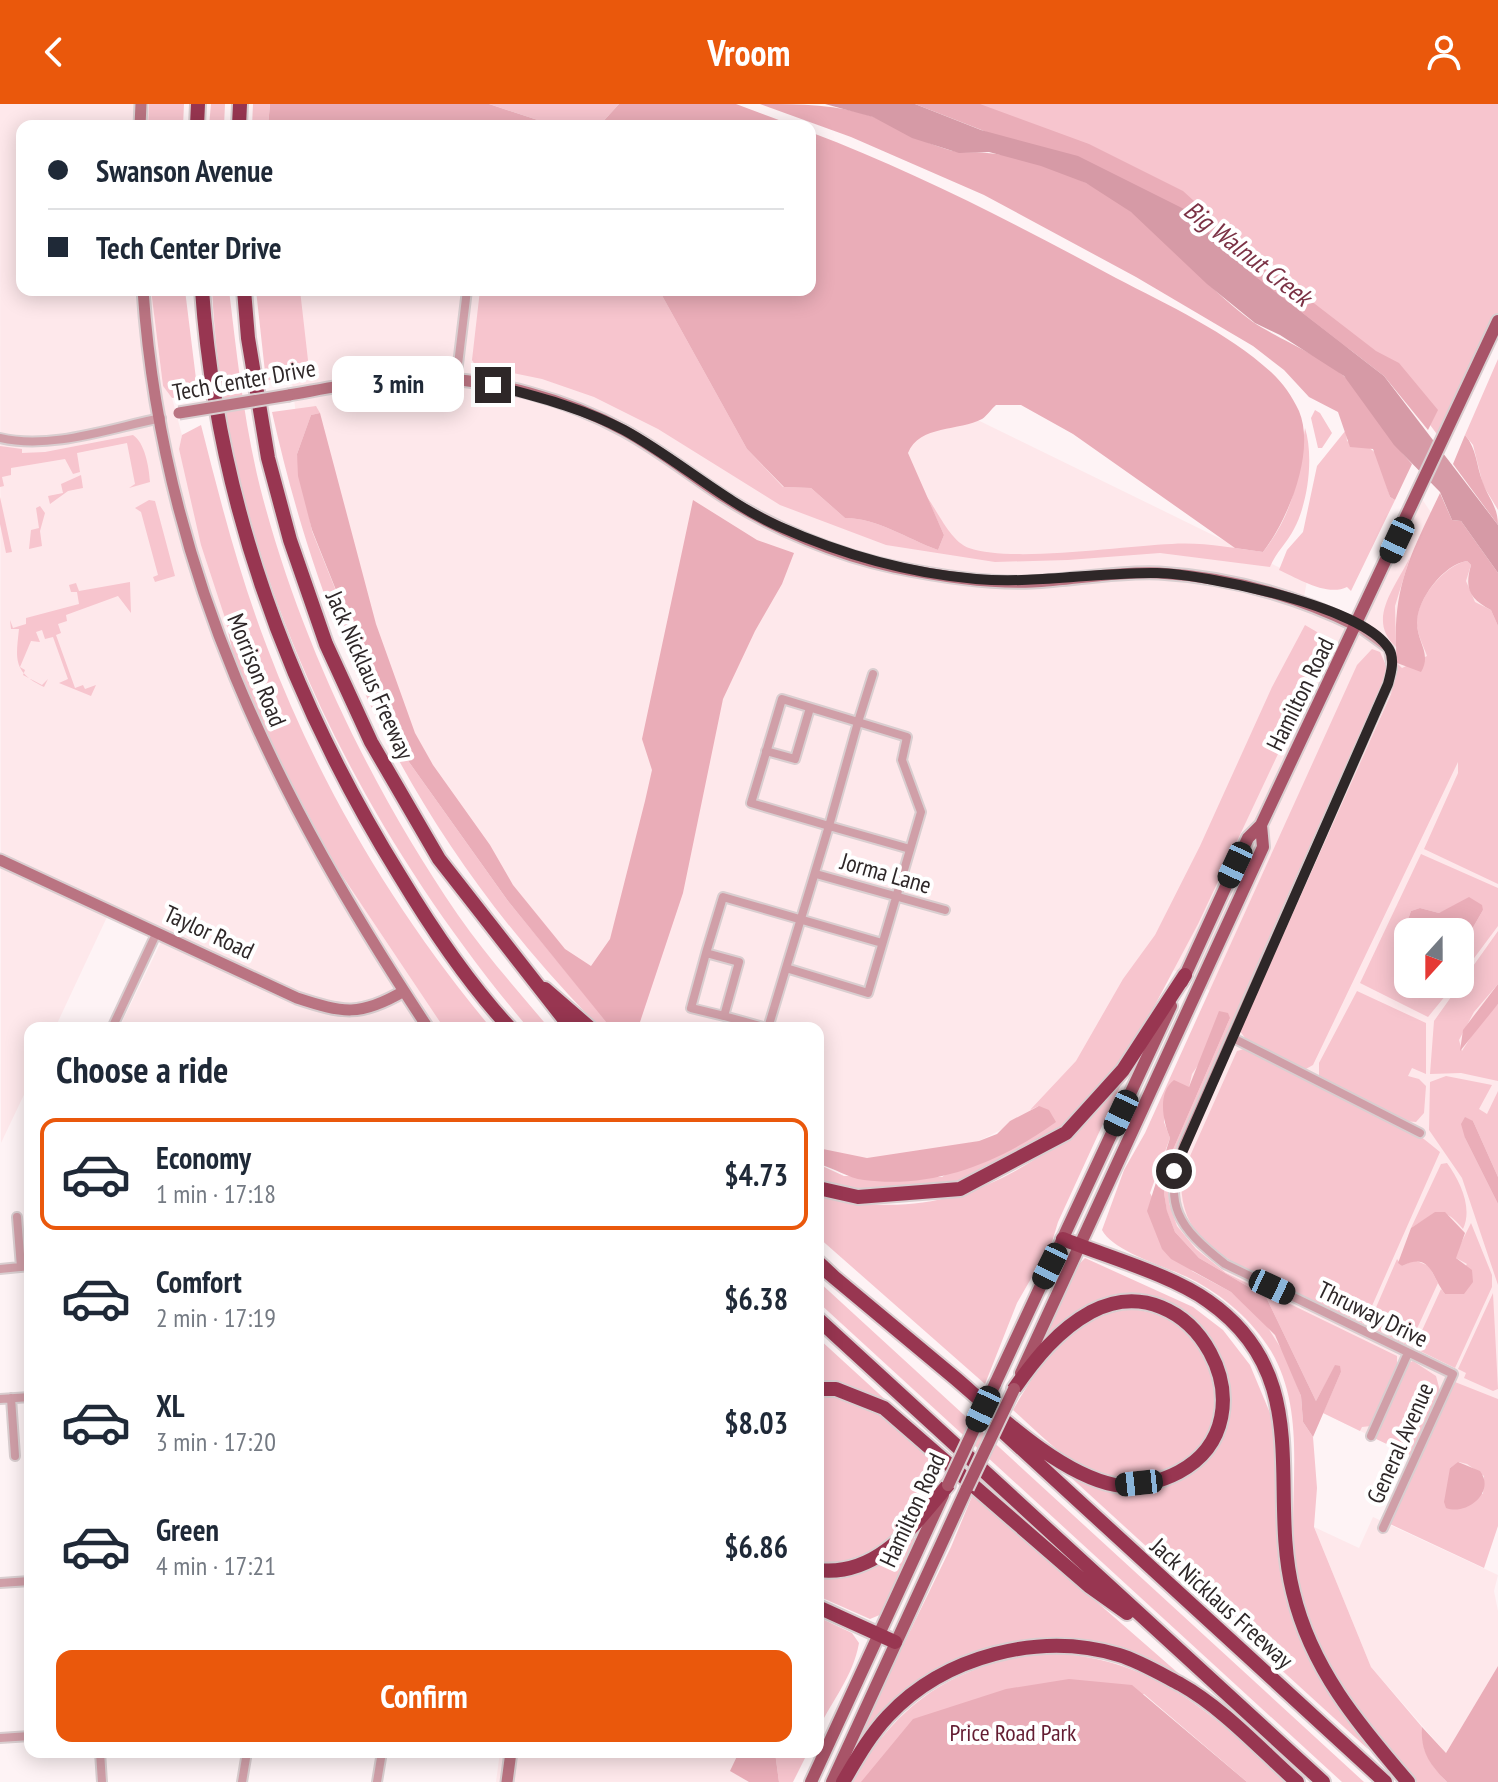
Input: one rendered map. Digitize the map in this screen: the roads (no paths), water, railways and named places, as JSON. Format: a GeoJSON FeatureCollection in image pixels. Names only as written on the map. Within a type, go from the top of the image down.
{"type":"FeatureCollection","features":[{"type":"Feature","properties":{"kind":"highway"},"geometry":{"type":"LineString","coordinates":[[203,296],[220,430],[239,516],[265,600],[299,689],[360,811],[423,914],[503,1022]]}},
{"type":"Feature","properties":{"kind":"highway","name":"Jack Nicklaus Freeway"},"geometry":{"type":"LineString","coordinates":[[244,296],[248,338],[268,458],[290,540],[326,644],[371,742],[439,859],[566,1022]]}},
{"type":"Feature","properties":{"kind":"highway"},"geometry":{"type":"LineString","coordinates":[[525,972],[583,1022]]}},
{"type":"Feature","properties":{"kind":"highway"},"geometry":{"type":"LineString","coordinates":[[824,1189],[858,1197],[960,1189],[1066,1133],[1123,1070],[1185,975]]}},
{"type":"Feature","properties":{"kind":"highway"},"geometry":{"type":"LineString","coordinates":[[1063,1239],[1209,1301],[1257,1352],[1281,1410],[1292,1591],[1312,1652],[1348,1710],[1408,1782]]}},
{"type":"Feature","properties":{"kind":"highway"},"geometry":{"type":"LineString","coordinates":[[824,1268],[1033,1444],[1074,1468],[1116,1486],[1161,1481],[1190,1466],[1211,1441],[1221,1416],[1222,1388],[1217,1360],[1202,1336],[1180,1316],[1152,1305],[1121,1303],[1092,1311],[1040,1353],[1014,1389]]}},
{"type":"Feature","properties":{"kind":"highway","name":"Jack Nicklaus Freeway"},"geometry":{"type":"LineString","coordinates":[[824,1268],[1385,1782]]}},
{"type":"Feature","properties":{"kind":"highway"},"geometry":{"type":"LineString","coordinates":[[824,1325],[1323,1782]]}},
{"type":"Feature","properties":{"kind":"highway"},"geometry":{"type":"LineString","coordinates":[[824,1389],[836,1389],[884,1408],[1089,1586],[1170,1642]]}},
{"type":"Feature","properties":{"kind":"highway"},"geometry":{"type":"LineString","coordinates":[[824,1571],[835,1572],[870,1563],[905,1536],[948,1485]]}},
{"type":"Feature","properties":{"kind":"highway"},"geometry":{"type":"LineString","coordinates":[[824,1610],[895,1642]]}},
{"type":"Feature","properties":{"kind":"highway"},"geometry":{"type":"LineString","coordinates":[[843,1782],[887,1717],[917,1691],[963,1665],[1008,1650],[1064,1646],[1120,1655],[1181,1685],[1297,1782]]}},
{"type":"Feature","properties":{"kind":"main road","name":"Morrison Road"},"geometry":{"type":"LineString","coordinates":[[144,296],[161,418],[191,551],[223,651],[248,713],[310,838],[424,1022]]}},
{"type":"Feature","properties":{"kind":"main road","name":"Hamilton Road"},"geometry":{"type":"LineString","coordinates":[[824,1754],[1248,838],[1261,825],[1498,321]]}},
{"type":"Feature","properties":{"kind":"main road","name":"Tech Center Drive"},"geometry":{"type":"LineString","coordinates":[[161,418],[368,381],[428,378],[493,385],[559,402],[622,429],[726,498],[776,525],[889,566],[972,579],[1030,582],[1157,573],[1232,582],[1303,602],[1357,626]]}},
{"type":"Feature","properties":{"kind":"main road","name":"Hamilton Road"},"geometry":{"type":"LineString","coordinates":[[832,1782],[1263,847],[1261,825]]}},
{"type":"Feature","properties":{"kind":"main road","name":"Taylor Road"},"geometry":{"type":"LineString","coordinates":[[0,860],[297,998],[341,1012],[381,1005],[404,991]]}},
{"type":"Feature","properties":{"kind":"main road"},"geometry":{"type":"LineString","coordinates":[[507,1782],[510,1758]]}},
{"type":"Feature","properties":{"kind":"main road","name":"Hamilton Road"},"geometry":{"type":"LineString","coordinates":[[811,1782],[822,1758]]}},
{"type":"Feature","properties":{"kind":"street"},"geometry":{"type":"LineString","coordinates":[[456,381],[466,296]]}},
{"type":"Feature","properties":{"kind":"street","name":"Tech Center Drive"},"geometry":{"type":"LineString","coordinates":[[0,438],[15,441],[52,439],[161,418]]}},
{"type":"Feature","properties":{"kind":"street"},"geometry":{"type":"LineString","coordinates":[[1357,626],[1389,649],[1392,669],[1388,684],[1231,1037],[1420,1133]]}},
{"type":"Feature","properties":{"kind":"street"},"geometry":{"type":"LineString","coordinates":[[770,1022],[803,921],[873,674]]}},
{"type":"Feature","properties":{"kind":"street"},"geometry":{"type":"LineString","coordinates":[[786,968],[868,993],[921,812],[902,760],[907,737],[782,699],[751,803],[910,849]]}},
{"type":"Feature","properties":{"kind":"street"},"geometry":{"type":"LineString","coordinates":[[766,751],[795,759],[810,708]]}},
{"type":"Feature","properties":{"kind":"street","name":"Jorma Lane"},"geometry":{"type":"LineString","coordinates":[[816,874],[945,910]]}},
{"type":"Feature","properties":{"kind":"street"},"geometry":{"type":"LineString","coordinates":[[746,1022],[691,1008],[723,897],[882,943]]}},
{"type":"Feature","properties":{"kind":"street"},"geometry":{"type":"LineString","coordinates":[[115,1022],[157,932]]}},
{"type":"Feature","properties":{"kind":"street"},"geometry":{"type":"LineString","coordinates":[[706,953],[739,962],[724,1016]]}},
{"type":"Feature","properties":{"kind":"street","name":"Thruway Drive"},"geometry":{"type":"LineString","coordinates":[[1231,1037],[1174,1171],[1175,1205],[1194,1240],[1238,1272],[1453,1374]]}},
{"type":"Feature","properties":{"kind":"street"},"geometry":{"type":"LineString","coordinates":[[17,1217],[24,1261]]}},
{"type":"Feature","properties":{"kind":"street"},"geometry":{"type":"LineString","coordinates":[[0,1269],[24,1267]]}},
{"type":"Feature","properties":{"kind":"street"},"geometry":{"type":"LineString","coordinates":[[1371,1436],[1408,1353]]}},
{"type":"Feature","properties":{"kind":"street","name":"General Avenue"},"geometry":{"type":"LineString","coordinates":[[1383,1528],[1453,1374]]}},
{"type":"Feature","properties":{"kind":"street"},"geometry":{"type":"LineString","coordinates":[[0,1399],[24,1397]]}},
{"type":"Feature","properties":{"kind":"street"},"geometry":{"type":"LineString","coordinates":[[11,1398],[15,1456]]}},
{"type":"Feature","properties":{"kind":"street"},"geometry":{"type":"LineString","coordinates":[[0,1583],[24,1581]]}},
{"type":"Feature","properties":{"kind":"street"},"geometry":{"type":"LineString","coordinates":[[0,1738],[24,1736]]}},
{"type":"Feature","properties":{"kind":"street"},"geometry":{"type":"LineString","coordinates":[[100,1758],[102,1782]]}},
{"type":"Feature","properties":{"kind":"street"},"geometry":{"type":"LineString","coordinates":[[242,1782],[246,1758]]}},
{"type":"Feature","properties":{"kind":"street"},"geometry":{"type":"LineString","coordinates":[[377,1782],[381,1758]]}},
{"type":"Feature","properties":{"kind":"water label","name":"Big Walnut Creek"},"geometry":{"type":"Point","coordinates":[1248,253]}},
{"type":"Feature","properties":{"kind":"park label","name":"Price Road Park"},"geometry":{"type":"Point","coordinates":[1013,1732]}}]}
